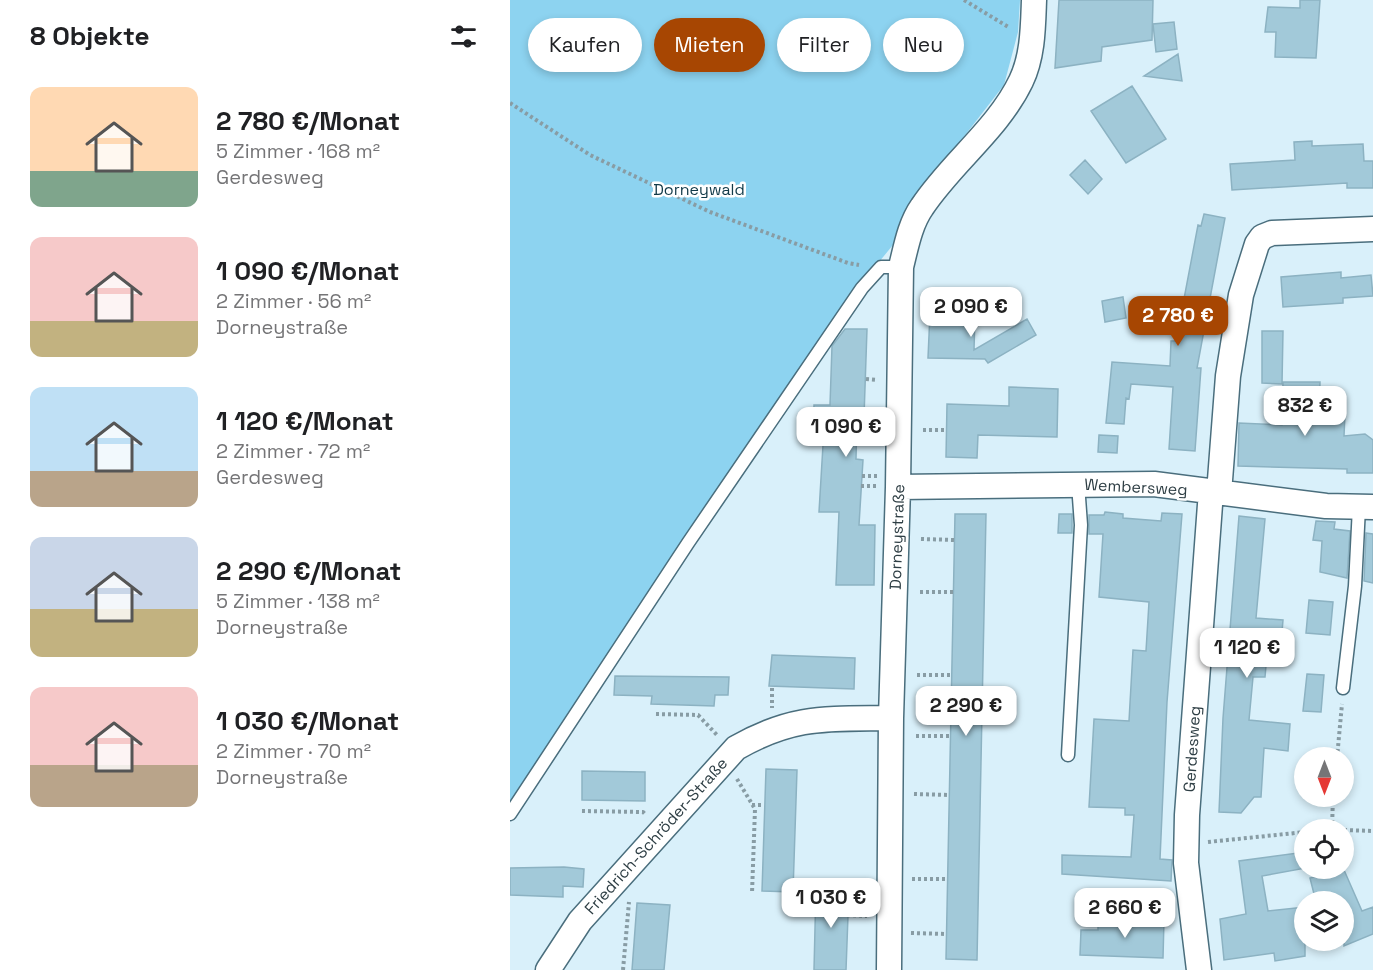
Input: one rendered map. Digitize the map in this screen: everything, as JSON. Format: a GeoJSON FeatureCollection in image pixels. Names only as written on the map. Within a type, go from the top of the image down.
{"type":"FeatureCollection","features":[{"type":"Feature","properties":{"kind":"street","name":"Dorneystraße"},"geometry":{"type":"LineString","coordinates":[[889,970],[891,718],[887,483],[891,267],[921,207],[1013,96],[1027,66],[1035,0]]}},
{"type":"Feature","properties":{"kind":"street","name":"Gerdesweg"},"geometry":{"type":"LineString","coordinates":[[1199,970],[1186,844],[1215,492],[1232,348],[1247,269],[1257,244],[1262,237],[1272,232],[1373,229]]}},
{"type":"Feature","properties":{"kind":"street","name":"Wembersweg"},"geometry":{"type":"LineString","coordinates":[[887,483],[1154,484],[1366,507]]}},
{"type":"Feature","properties":{"kind":"street","name":"Friedrich-Schröder-Straße"},"geometry":{"type":"LineString","coordinates":[[548,970],[580,921],[699,786],[736,748],[755,737],[803,720],[891,718]]}},
{"type":"Feature","properties":{"kind":"lane"},"geometry":{"type":"LineString","coordinates":[[510,814],[687,543],[862,288],[891,267]]}},
{"type":"Feature","properties":{"kind":"lane"},"geometry":{"type":"LineString","coordinates":[[1068,755],[1081,525],[1078,484]]}},
{"type":"Feature","properties":{"kind":"lane"},"geometry":{"type":"LineString","coordinates":[[1343,688],[1366,507]]}},
{"type":"Feature","properties":{"kind":"path"},"geometry":{"type":"LineString","coordinates":[[964,0],[1032,39]]}},
{"type":"Feature","properties":{"kind":"path"},"geometry":{"type":"LineString","coordinates":[[510,103],[590,156],[710,212],[848,263],[891,267]]}},
{"type":"Feature","properties":{"kind":"path"},"geometry":{"type":"LineString","coordinates":[[923,430],[947,430]]}},
{"type":"Feature","properties":{"kind":"path"},"geometry":{"type":"LineString","coordinates":[[862,476],[887,483]]}},
{"type":"Feature","properties":{"kind":"path"},"geometry":{"type":"LineString","coordinates":[[861,486],[887,483]]}},
{"type":"Feature","properties":{"kind":"path"},"geometry":{"type":"LineString","coordinates":[[921,539],[955,540]]}},
{"type":"Feature","properties":{"kind":"path"},"geometry":{"type":"LineString","coordinates":[[920,592],[954,592]]}},
{"type":"Feature","properties":{"kind":"path"},"geometry":{"type":"LineString","coordinates":[[917,675],[952,675]]}},
{"type":"Feature","properties":{"kind":"path"},"geometry":{"type":"LineString","coordinates":[[772,688],[772,713]]}},
{"type":"Feature","properties":{"kind":"path"},"geometry":{"type":"LineString","coordinates":[[1338,747],[1343,688]]}},
{"type":"Feature","properties":{"kind":"path"},"geometry":{"type":"LineString","coordinates":[[656,714],[698,715],[706,723]]}},
{"type":"Feature","properties":{"kind":"path"},"geometry":{"type":"LineString","coordinates":[[916,736],[951,736]]}},
{"type":"Feature","properties":{"kind":"path"},"geometry":{"type":"LineString","coordinates":[[736,777],[755,809],[752,893]]}},
{"type":"Feature","properties":{"kind":"path"},"geometry":{"type":"LineString","coordinates":[[914,794],[949,795]]}},
{"type":"Feature","properties":{"kind":"path"},"geometry":{"type":"LineString","coordinates":[[752,805],[763,805]]}},
{"type":"Feature","properties":{"kind":"path"},"geometry":{"type":"LineString","coordinates":[[582,811],[643,812],[654,820]]}},
{"type":"Feature","properties":{"kind":"path"},"geometry":{"type":"LineString","coordinates":[[1354,830],[1373,831]]}},
{"type":"Feature","properties":{"kind":"path"},"geometry":{"type":"LineString","coordinates":[[1186,844],[1294,833]]}},
{"type":"Feature","properties":{"kind":"path"},"geometry":{"type":"LineString","coordinates":[[753,862],[762,862]]}},
{"type":"Feature","properties":{"kind":"path"},"geometry":{"type":"LineString","coordinates":[[912,879],[947,879]]}},
{"type":"Feature","properties":{"kind":"path"},"geometry":{"type":"LineString","coordinates":[[623,970],[630,892]]}},
{"type":"Feature","properties":{"kind":"path"},"geometry":{"type":"LineString","coordinates":[[847,915],[871,916]]}},
{"type":"Feature","properties":{"kind":"path"},"geometry":{"type":"LineString","coordinates":[[627,925],[635,926]]}},
{"type":"Feature","properties":{"kind":"path"},"geometry":{"type":"LineString","coordinates":[[910,933],[946,934]]}},
{"type":"Feature","properties":{"kind":"green space","name":"Dorneywald"},"geometry":{"type":"Polygon","coordinates":[[[510,0],[1020,0],[1018,32],[1004,85],[928,183],[897,240],[879,262],[510,809],[510,0]]]}},
{"type":"Feature","properties":{"kind":"building"},"geometry":{"type":"Polygon","coordinates":[[[1059,0],[1153,0],[1152,40],[1102,47],[1101,61],[1055,68],[1059,0]]]}},
{"type":"Feature","properties":{"kind":"building"},"geometry":{"type":"Polygon","coordinates":[[[1300,0],[1320,0],[1316,58],[1275,57],[1276,32],[1265,32],[1268,7],[1300,8],[1300,0]]]}},
{"type":"Feature","properties":{"kind":"building"},"geometry":{"type":"Polygon","coordinates":[[[1174,22],[1177,49],[1156,52],[1153,24],[1174,22]]]}},
{"type":"Feature","properties":{"kind":"building"},"geometry":{"type":"Polygon","coordinates":[[[1178,54],[1182,81],[1144,76],[1178,54]]]}},
{"type":"Feature","properties":{"kind":"building"},"geometry":{"type":"Polygon","coordinates":[[[1132,86],[1166,139],[1126,163],[1091,111],[1132,86]]]}},
{"type":"Feature","properties":{"kind":"building"},"geometry":{"type":"Polygon","coordinates":[[[1312,141],[1312,146],[1363,144],[1364,161],[1373,161],[1373,188],[1347,188],[1347,183],[1232,190],[1230,164],[1295,160],[1294,142],[1312,141]]]}},
{"type":"Feature","properties":{"kind":"building"},"geometry":{"type":"Polygon","coordinates":[[[1085,160],[1102,179],[1088,194],[1070,175],[1085,160]]]}},
{"type":"Feature","properties":{"kind":"building"},"geometry":{"type":"Polygon","coordinates":[[[1204,214],[1225,218],[1197,368],[1201,368],[1195,451],[1169,449],[1173,387],[1131,384],[1129,399],[1126,398],[1124,424],[1106,423],[1112,362],[1170,366],[1171,341],[1176,341],[1198,225],[1201,226],[1204,214]]]}},
{"type":"Feature","properties":{"kind":"building"},"geometry":{"type":"Polygon","coordinates":[[[1341,272],[1341,278],[1371,275],[1373,296],[1343,298],[1343,303],[1283,307],[1281,277],[1341,272]]]}},
{"type":"Feature","properties":{"kind":"building"},"geometry":{"type":"Polygon","coordinates":[[[1123,297],[1126,318],[1105,322],[1102,301],[1123,297]]]}},
{"type":"Feature","properties":{"kind":"building"},"geometry":{"type":"Polygon","coordinates":[[[930,313],[975,315],[974,350],[1027,319],[1036,335],[988,363],[985,359],[928,358],[930,313]]]}},
{"type":"Feature","properties":{"kind":"building"},"geometry":{"type":"Polygon","coordinates":[[[845,329],[867,329],[864,417],[857,417],[856,459],[863,460],[859,525],[875,525],[874,585],[836,585],[839,512],[819,512],[823,445],[813,445],[814,405],[830,405],[832,346],[845,329]]]}},
{"type":"Feature","properties":{"kind":"building"},"geometry":{"type":"Polygon","coordinates":[[[1262,331],[1283,331],[1282,384],[1262,383],[1262,331]]]}},
{"type":"Feature","properties":{"kind":"building"},"geometry":{"type":"Polygon","coordinates":[[[1283,382],[1320,382],[1319,413],[1345,414],[1344,436],[1365,434],[1373,440],[1373,473],[1347,473],[1347,469],[1238,466],[1239,423],[1282,425],[1283,382]]]}},
{"type":"Feature","properties":{"kind":"building"},"geometry":{"type":"Polygon","coordinates":[[[1009,387],[1058,389],[1057,437],[978,435],[977,458],[946,457],[947,404],[1009,406],[1009,387]]]}},
{"type":"Feature","properties":{"kind":"building"},"geometry":{"type":"Polygon","coordinates":[[[1099,435],[1118,436],[1117,453],[1098,452],[1099,435]]]}},
{"type":"Feature","properties":{"kind":"building"},"geometry":{"type":"Polygon","coordinates":[[[1105,512],[1123,514],[1123,518],[1161,521],[1162,513],[1182,514],[1167,702],[1160,859],[1172,860],[1171,881],[1062,874],[1062,855],[1131,857],[1134,815],[1125,815],[1125,808],[1089,807],[1094,719],[1129,721],[1133,650],[1146,651],[1149,602],[1099,597],[1103,534],[1089,534],[1089,515],[1104,515],[1105,512]]]}},
{"type":"Feature","properties":{"kind":"building"},"geometry":{"type":"Polygon","coordinates":[[[955,514],[986,514],[977,960],[946,959],[955,514]]]}},
{"type":"Feature","properties":{"kind":"building"},"geometry":{"type":"Polygon","coordinates":[[[1059,514],[1072,514],[1072,533],[1058,533],[1059,514]]]}},
{"type":"Feature","properties":{"kind":"building"},"geometry":{"type":"Polygon","coordinates":[[[1239,516],[1265,519],[1256,618],[1283,620],[1281,644],[1268,643],[1265,677],[1253,677],[1249,720],[1290,724],[1288,751],[1264,748],[1261,797],[1254,797],[1241,813],[1219,812],[1223,718],[1239,516]]]}},
{"type":"Feature","properties":{"kind":"building"},"geometry":{"type":"Polygon","coordinates":[[[1316,521],[1335,522],[1334,529],[1350,531],[1347,578],[1320,572],[1322,541],[1313,540],[1316,521]]]}},
{"type":"Feature","properties":{"kind":"building"},"geometry":{"type":"Polygon","coordinates":[[[1366,533],[1373,534],[1373,583],[1364,581],[1366,533]]]}},
{"type":"Feature","properties":{"kind":"building"},"geometry":{"type":"Polygon","coordinates":[[[1309,600],[1333,602],[1330,635],[1306,633],[1309,600]]]}},
{"type":"Feature","properties":{"kind":"building"},"geometry":{"type":"Polygon","coordinates":[[[772,655],[855,658],[854,689],[769,686],[772,655]]]}},
{"type":"Feature","properties":{"kind":"building"},"geometry":{"type":"Polygon","coordinates":[[[1307,674],[1324,675],[1321,712],[1303,711],[1307,674]]]}},
{"type":"Feature","properties":{"kind":"building"},"geometry":{"type":"Polygon","coordinates":[[[615,676],[729,677],[728,695],[715,695],[714,706],[651,704],[652,696],[614,695],[615,676]]]}},
{"type":"Feature","properties":{"kind":"building"},"geometry":{"type":"Polygon","coordinates":[[[766,769],[797,770],[793,892],[762,891],[766,769]]]}},
{"type":"Feature","properties":{"kind":"building"},"geometry":{"type":"Polygon","coordinates":[[[582,771],[645,772],[645,801],[582,800],[582,771]]]}},
{"type":"Feature","properties":{"kind":"building"},"geometry":{"type":"Polygon","coordinates":[[[1294,854],[1294,870],[1262,876],[1268,911],[1294,908],[1294,951],[1305,951],[1305,956],[1275,961],[1274,953],[1224,960],[1220,919],[1246,914],[1239,861],[1294,854]]]}},
{"type":"Feature","properties":{"kind":"building"},"geometry":{"type":"Polygon","coordinates":[[[510,868],[584,869],[583,887],[563,886],[563,897],[510,895],[510,868]]]}},
{"type":"Feature","properties":{"kind":"building"},"geometry":{"type":"Polygon","coordinates":[[[1310,879],[1348,879],[1353,891],[1313,891],[1310,879]]]}},
{"type":"Feature","properties":{"kind":"building"},"geometry":{"type":"Polygon","coordinates":[[[816,887],[849,889],[846,970],[814,970],[816,887]]]}},
{"type":"Feature","properties":{"kind":"building"},"geometry":{"type":"Polygon","coordinates":[[[1354,893],[1362,911],[1373,907],[1373,934],[1354,942],[1354,893]]]}},
{"type":"Feature","properties":{"kind":"building"},"geometry":{"type":"Polygon","coordinates":[[[637,903],[670,905],[664,970],[632,970],[637,903]]]}},
{"type":"Feature","properties":{"kind":"building"},"geometry":{"type":"Polygon","coordinates":[[[1098,919],[1164,920],[1163,958],[1080,955],[1081,930],[1098,930],[1098,919]]]}}]}
